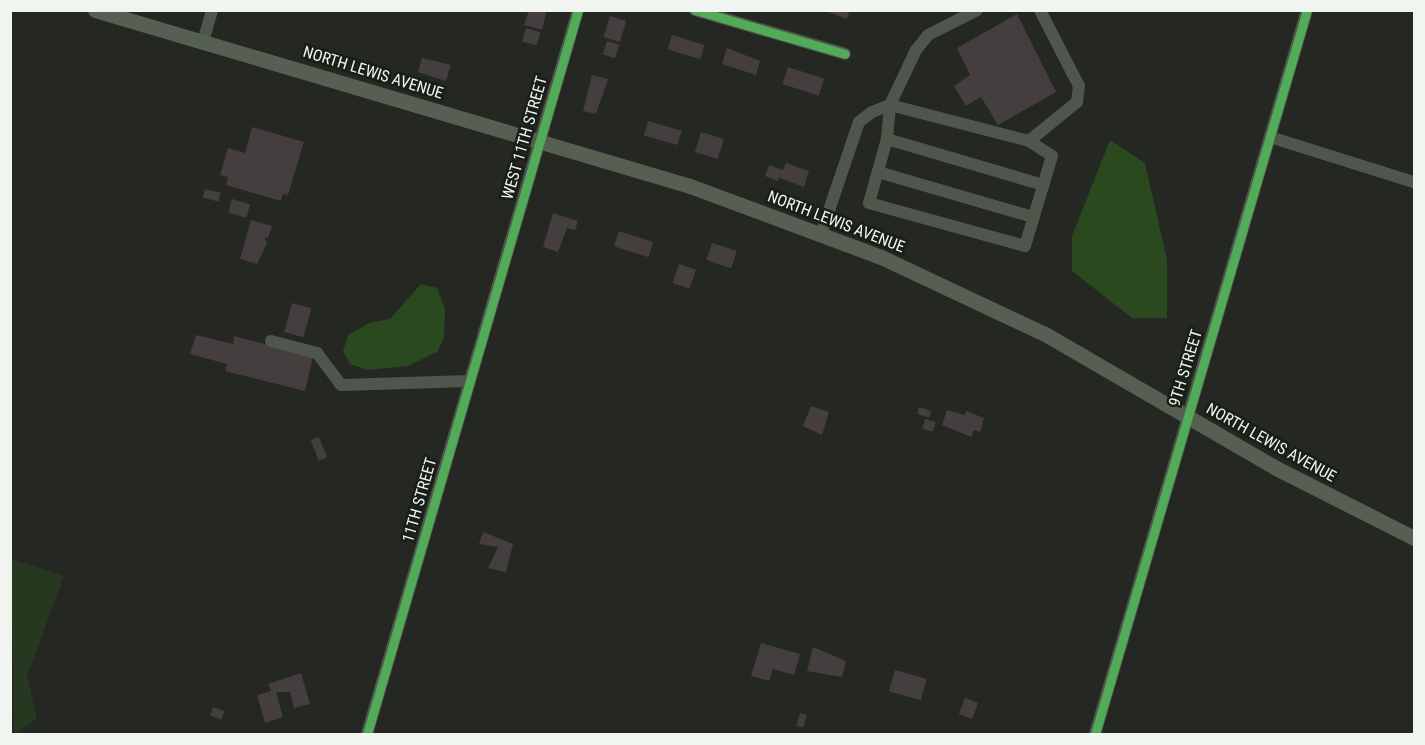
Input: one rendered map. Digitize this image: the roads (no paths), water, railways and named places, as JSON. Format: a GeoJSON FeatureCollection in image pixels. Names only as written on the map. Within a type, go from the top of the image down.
{"type":"FeatureCollection","features":[{"type":"Feature","properties":{"kind":"main road","name":"NORTH LEWIS AVENUE"},"geometry":{"type":"LineString","coordinates":[[95,10],[538,143],[690,186],[821,234],[992,307],[1348,507],[1414,538]]}},
{"type":"Feature","properties":{"kind":"street"},"geometry":{"type":"LineString","coordinates":[[203,42],[212,10]]}},
{"type":"Feature","properties":{"kind":"street","name":"WEST 11TH STREET"},"geometry":{"type":"LineString","coordinates":[[501,273],[578,10]]}},
{"type":"Feature","properties":{"kind":"street"},"geometry":{"type":"LineString","coordinates":[[695,10],[845,54]]}},
{"type":"Feature","properties":{"kind":"street"},"geometry":{"type":"LineString","coordinates":[[821,234],[859,123],[872,112],[890,105],[1029,141],[1052,156],[1025,246],[869,202],[887,139],[890,105],[916,50],[928,35],[977,10]]}},
{"type":"Feature","properties":{"kind":"street"},"geometry":{"type":"LineString","coordinates":[[1029,141],[1077,102],[1079,86],[1040,10]]}},
{"type":"Feature","properties":{"kind":"street","name":"9TH STREET"},"geometry":{"type":"LineString","coordinates":[[1095,735],[1307,10]]}},
{"type":"Feature","properties":{"kind":"street"},"geometry":{"type":"LineString","coordinates":[[1270,137],[1414,182]]}},
{"type":"Feature","properties":{"kind":"street"},"geometry":{"type":"LineString","coordinates":[[887,139],[1043,185]]}},
{"type":"Feature","properties":{"kind":"street"},"geometry":{"type":"LineString","coordinates":[[878,172],[1034,217]]}},
{"type":"Feature","properties":{"kind":"street","name":"11TH STREET"},"geometry":{"type":"LineString","coordinates":[[367,735],[501,273]]}},
{"type":"Feature","properties":{"kind":"street"},"geometry":{"type":"LineString","coordinates":[[271,341],[317,353],[341,385],[470,381]]}}]}
